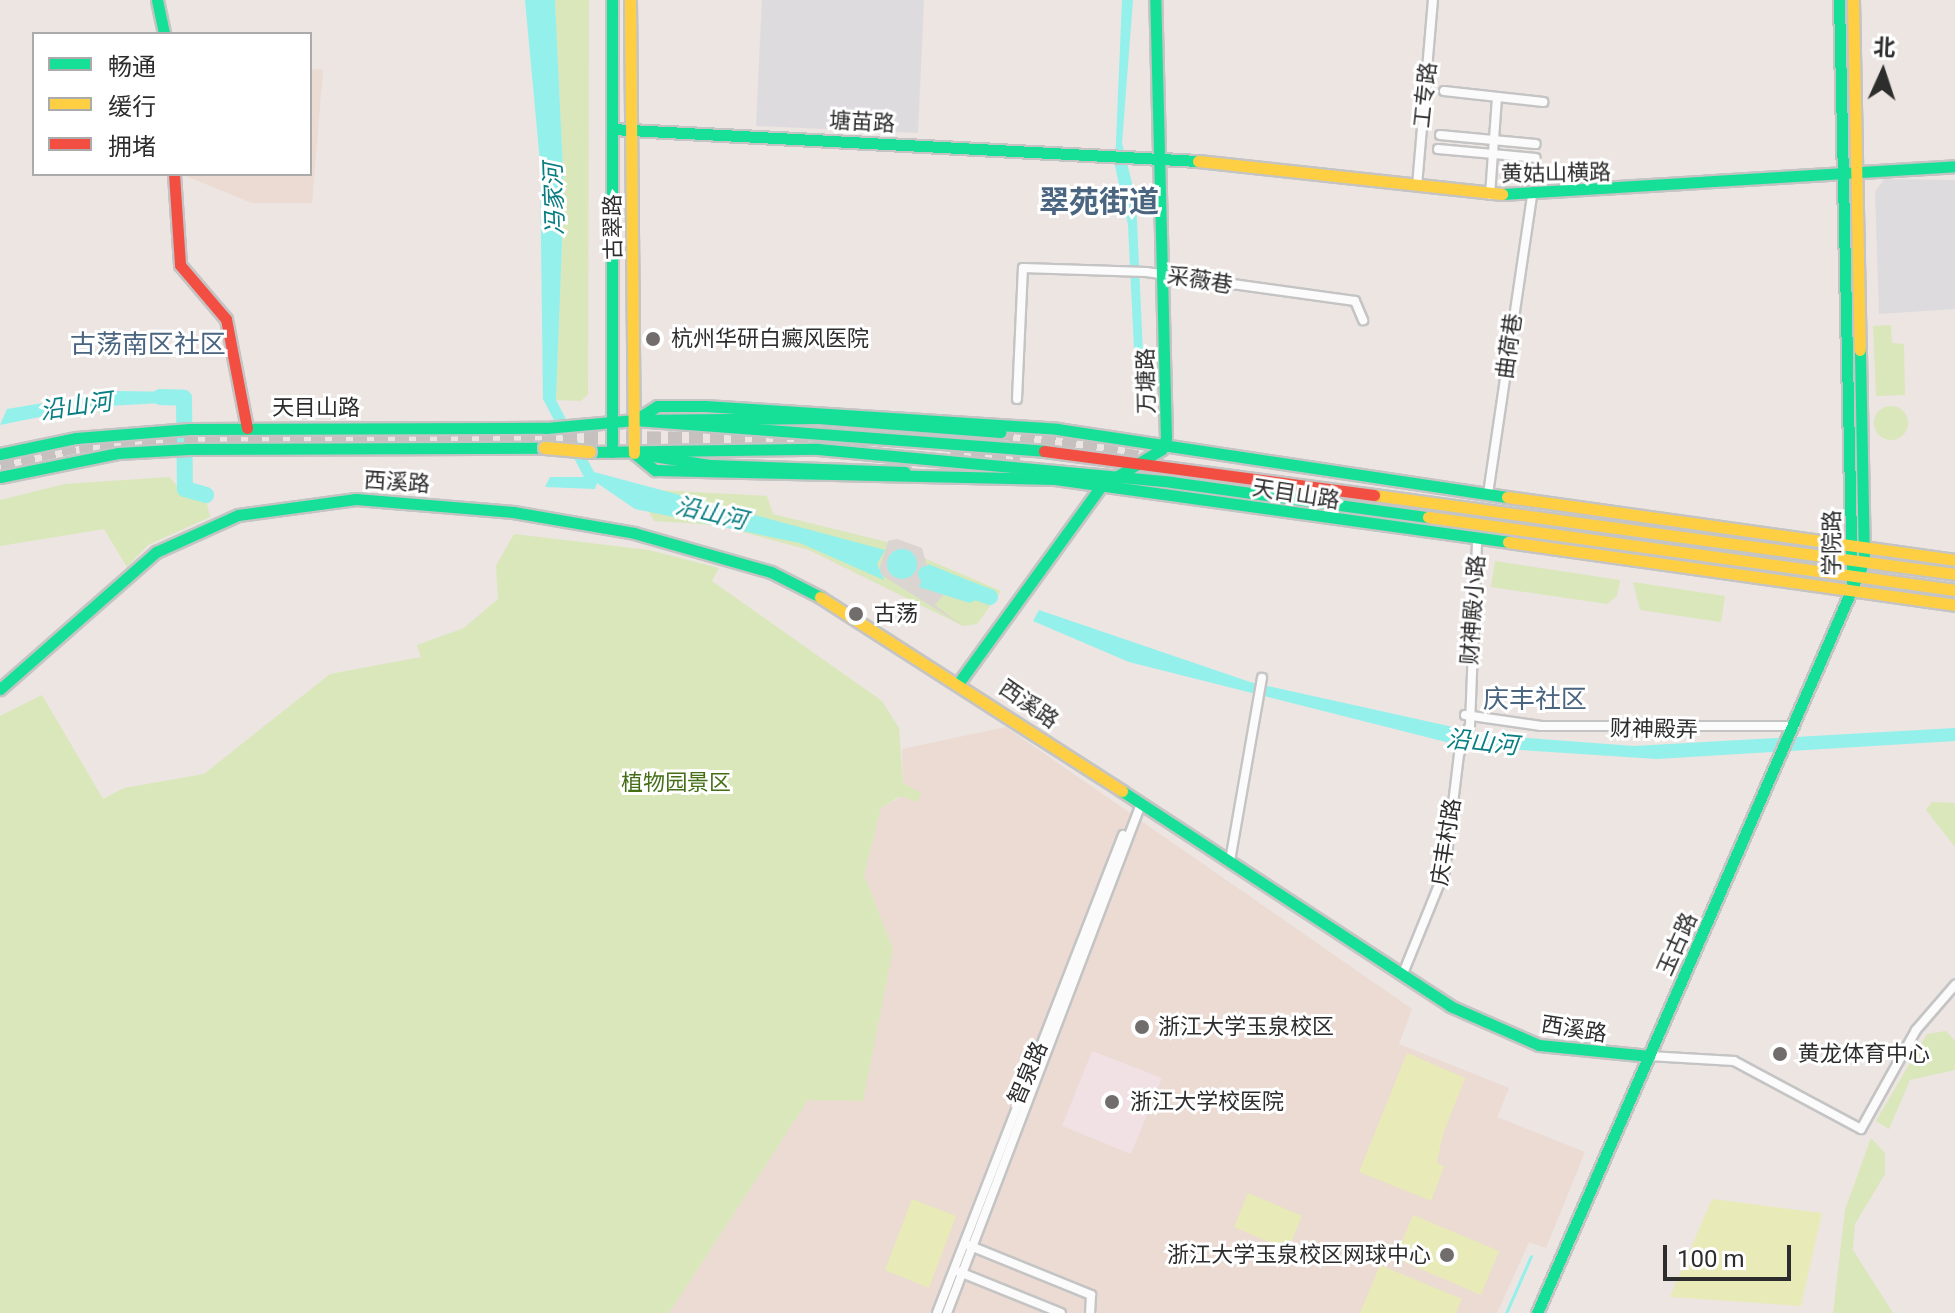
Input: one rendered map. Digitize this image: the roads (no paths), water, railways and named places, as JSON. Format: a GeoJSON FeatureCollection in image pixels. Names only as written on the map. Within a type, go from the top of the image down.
{"type":"FeatureCollection","features":[{"type":"Feature","properties":{"kind":"main road"},"geometry":{"type":"LineString","coordinates":[[157,0],[164,32]]}},
{"type":"Feature","properties":{"kind":"main road","name":"古翠路"},"geometry":{"type":"LineString","coordinates":[[612,0],[612,452]]}},
{"type":"Feature","properties":{"kind":"main road","name":"古翠路"},"geometry":{"type":"LineString","coordinates":[[630,0],[634,453]]}},
{"type":"Feature","properties":{"kind":"main road","name":"万塘路"},"geometry":{"type":"LineString","coordinates":[[1155,0],[1163,275],[1162,449]]}},
{"type":"Feature","properties":{"kind":"main road","name":"学院路"},"geometry":{"type":"LineString","coordinates":[[1839,0],[1852,544],[1858,561]]}},
{"type":"Feature","properties":{"kind":"main road","name":"学院路"},"geometry":{"type":"LineString","coordinates":[[1853,0],[1867,547],[1858,561],[1853,590]]}},
{"type":"Feature","properties":{"kind":"main road","name":"塘苗路"},"geometry":{"type":"LineString","coordinates":[[612,129],[1158,157]]}},
{"type":"Feature","properties":{"kind":"main road","name":"黄姑山横路"},"geometry":{"type":"LineString","coordinates":[[1158,157],[1417,189],[1532,197],[1841,168],[1955,166]]}},
{"type":"Feature","properties":{"kind":"main road"},"geometry":{"type":"LineString","coordinates":[[174,176],[180,265],[226,319],[247,428]]}},
{"type":"Feature","properties":{"kind":"main road","name":"天目山路"},"geometry":{"type":"LineString","coordinates":[[0,454],[162,430],[583,427],[635,420],[657,406],[851,411],[1057,429],[1162,449],[1955,560]]}},
{"type":"Feature","properties":{"kind":"main road"},"geometry":{"type":"LineString","coordinates":[[635,420],[818,418],[1000,432]]}},
{"type":"Feature","properties":{"kind":"main road","name":"天目山路"},"geometry":{"type":"LineString","coordinates":[[635,420],[657,427],[1002,445],[1134,468],[1955,574]]}},
{"type":"Feature","properties":{"kind":"main road","name":"天目山路"},"geometry":{"type":"LineString","coordinates":[[0,477],[164,450],[189,449],[545,448],[634,453],[818,449],[1855,575],[1955,590]]}},
{"type":"Feature","properties":{"kind":"main road"},"geometry":{"type":"LineString","coordinates":[[960,681],[1106,483],[1162,449]]}},
{"type":"Feature","properties":{"kind":"main road"},"geometry":{"type":"LineString","coordinates":[[634,453],[711,465],[905,472]]}},
{"type":"Feature","properties":{"kind":"main road","name":"天目山路"},"geometry":{"type":"LineString","coordinates":[[634,453],[655,470],[918,482],[1012,476],[1106,483],[1477,541],[1955,605]]}},
{"type":"Feature","properties":{"kind":"main road","name":"西溪路"},"geometry":{"type":"LineString","coordinates":[[0,689],[169,544],[238,515],[356,499],[513,512],[711,552],[809,588],[960,681],[1402,976],[1519,1040],[1582,1053],[1649,1056]]}},
{"type":"Feature","properties":{"kind":"main road","name":"玉古路"},"geometry":{"type":"LineString","coordinates":[[1537,1313],[1853,590]]}},
{"type":"Feature","properties":{"kind":"street","name":"工专路"},"geometry":{"type":"LineString","coordinates":[[1417,189],[1433,0]]}},
{"type":"Feature","properties":{"kind":"street"},"geometry":{"type":"LineString","coordinates":[[1444,91],[1543,102]]}},
{"type":"Feature","properties":{"kind":"street"},"geometry":{"type":"LineString","coordinates":[[1490,195],[1497,97]]}},
{"type":"Feature","properties":{"kind":"street"},"geometry":{"type":"LineString","coordinates":[[1440,135],[1536,144]]}},
{"type":"Feature","properties":{"kind":"street"},"geometry":{"type":"LineString","coordinates":[[1438,149],[1536,158]]}},
{"type":"Feature","properties":{"kind":"street","name":"曲荷巷"},"geometry":{"type":"LineString","coordinates":[[1488,494],[1532,197]]}},
{"type":"Feature","properties":{"kind":"street","name":"采薇巷"},"geometry":{"type":"LineString","coordinates":[[1017,399],[1023,268],[1141,272],[1355,301],[1363,320]]}},
{"type":"Feature","properties":{"kind":"street","name":"财神殿小路"},"geometry":{"type":"LineString","coordinates":[[1465,715],[1477,541]]}},
{"type":"Feature","properties":{"kind":"street"},"geometry":{"type":"LineString","coordinates":[[1230,861],[1262,680]]}},
{"type":"Feature","properties":{"kind":"street","name":"庆丰村路"},"geometry":{"type":"LineString","coordinates":[[1402,976],[1445,870],[1463,751],[1470,725],[1465,715]]}},
{"type":"Feature","properties":{"kind":"street","name":"财神殿弄"},"geometry":{"type":"LineString","coordinates":[[1465,715],[1541,726],[1793,730]]}},
{"type":"Feature","properties":{"kind":"street","name":"智泉路"},"geometry":{"type":"LineString","coordinates":[[947,1313],[963,1243],[1123,835],[1141,804]]}},
{"type":"Feature","properties":{"kind":"street","name":"智泉路"},"geometry":{"type":"LineString","coordinates":[[937,1313],[972,1247],[1123,835]]}},
{"type":"Feature","properties":{"kind":"street","name":"西溪路"},"geometry":{"type":"LineString","coordinates":[[1649,1056],[1734,1061],[1861,1129],[1916,1030],[1955,985]]}},
{"type":"Feature","properties":{"kind":"street"},"geometry":{"type":"LineString","coordinates":[[963,1243],[1091,1295],[1093,1312]]}},
{"type":"Feature","properties":{"kind":"street"},"geometry":{"type":"LineString","coordinates":[[957,1271],[1061,1313]]}},
{"type":"Feature","properties":{"kind":"water","name":"冯家河"},"geometry":{"type":"Polygon","coordinates":[[[525,0],[555,0],[564,192],[556,400],[594,472],[885,550],[877,564],[884,580],[800,543],[635,509],[597,483],[595,489],[545,487],[550,477],[584,477],[543,399],[540,162],[525,0]]]}},
{"type":"Feature","properties":{"kind":"water"},"geometry":{"type":"Polygon","coordinates":[[[1122,0],[1133,0],[1122,143],[1136,199],[1145,398],[1136,390],[1128,225],[1115,166],[1122,0]]]}},
{"type":"Feature","properties":{"kind":"water"},"geometry":{"type":"Polygon","coordinates":[[[116,391],[182,392],[181,402],[88,407],[0,425],[7,409],[116,391]]]}},
{"type":"Feature","properties":{"kind":"water"},"geometry":{"type":"Polygon","coordinates":[[[902,549],[913,553],[917,564],[913,575],[902,579],[891,575],[887,564],[891,553],[902,549]]]}},
{"type":"Feature","properties":{"kind":"water"},"geometry":{"type":"Polygon","coordinates":[[[928,564],[980,585],[985,595],[970,603],[919,587],[928,564]]]}},
{"type":"Feature","properties":{"kind":"water"},"geometry":{"type":"Polygon","coordinates":[[[1039,610],[1250,682],[1489,735],[1634,746],[1955,728],[1955,741],[1657,759],[1462,746],[1129,662],[1033,621],[1039,610]]]}},
{"type":"Feature","properties":{"kind":"waterway","name":"沿山河"},"geometry":{"type":"LineString","coordinates":[[160,397],[184,398],[185,489],[206,495]]}},
{"type":"Feature","properties":{"kind":"waterway","name":"沿山河"},"geometry":{"type":"LineString","coordinates":[[926,574],[990,597]]}},
{"type":"Feature","properties":{"kind":"waterway"},"geometry":{"type":"LineString","coordinates":[[1506,1313],[1531,1256]]}},
{"type":"Feature","properties":{"kind":"tunnel"},"geometry":{"type":"LineString","coordinates":[[1000,432],[1157,461]]}},
{"type":"Feature","properties":{"kind":"tunnel"},"geometry":{"type":"LineString","coordinates":[[0,463],[79,446],[206,435],[867,440]]}},
{"type":"Feature","properties":{"kind":"tunnel"},"geometry":{"type":"LineString","coordinates":[[950,456],[1020,463]]}},
{"type":"Feature","properties":{"kind":"place","name":"杭州华研白癜风医院"},"geometry":{"type":"Point","coordinates":[653,339]}},
{"type":"Feature","properties":{"kind":"place","name":"古荡"},"geometry":{"type":"Point","coordinates":[856,614]}},
{"type":"Feature","properties":{"kind":"place","name":"浙江大学玉泉校区"},"geometry":{"type":"Point","coordinates":[1142,1027]}},
{"type":"Feature","properties":{"kind":"place","name":"黄龙体育中心"},"geometry":{"type":"Point","coordinates":[1780,1054]}},
{"type":"Feature","properties":{"kind":"place","name":"浙江大学校医院"},"geometry":{"type":"Point","coordinates":[1112,1102]}},
{"type":"Feature","properties":{"kind":"place","name":"浙江大学玉泉校区网球中心"},"geometry":{"type":"Point","coordinates":[1447,1255]}},
{"type":"Feature","properties":{"kind":"district","name":"翠苑街道"},"geometry":{"type":"Point","coordinates":[1099,202]}},
{"type":"Feature","properties":{"kind":"district","name":"古荡南区社区"},"geometry":{"type":"Point","coordinates":[148,345]}},
{"type":"Feature","properties":{"kind":"district","name":"庆丰社区"},"geometry":{"type":"Point","coordinates":[1535,700]}},
{"type":"Feature","properties":{"kind":"park label","name":"植物园景区"},"geometry":{"type":"Point","coordinates":[676,783]}}]}
